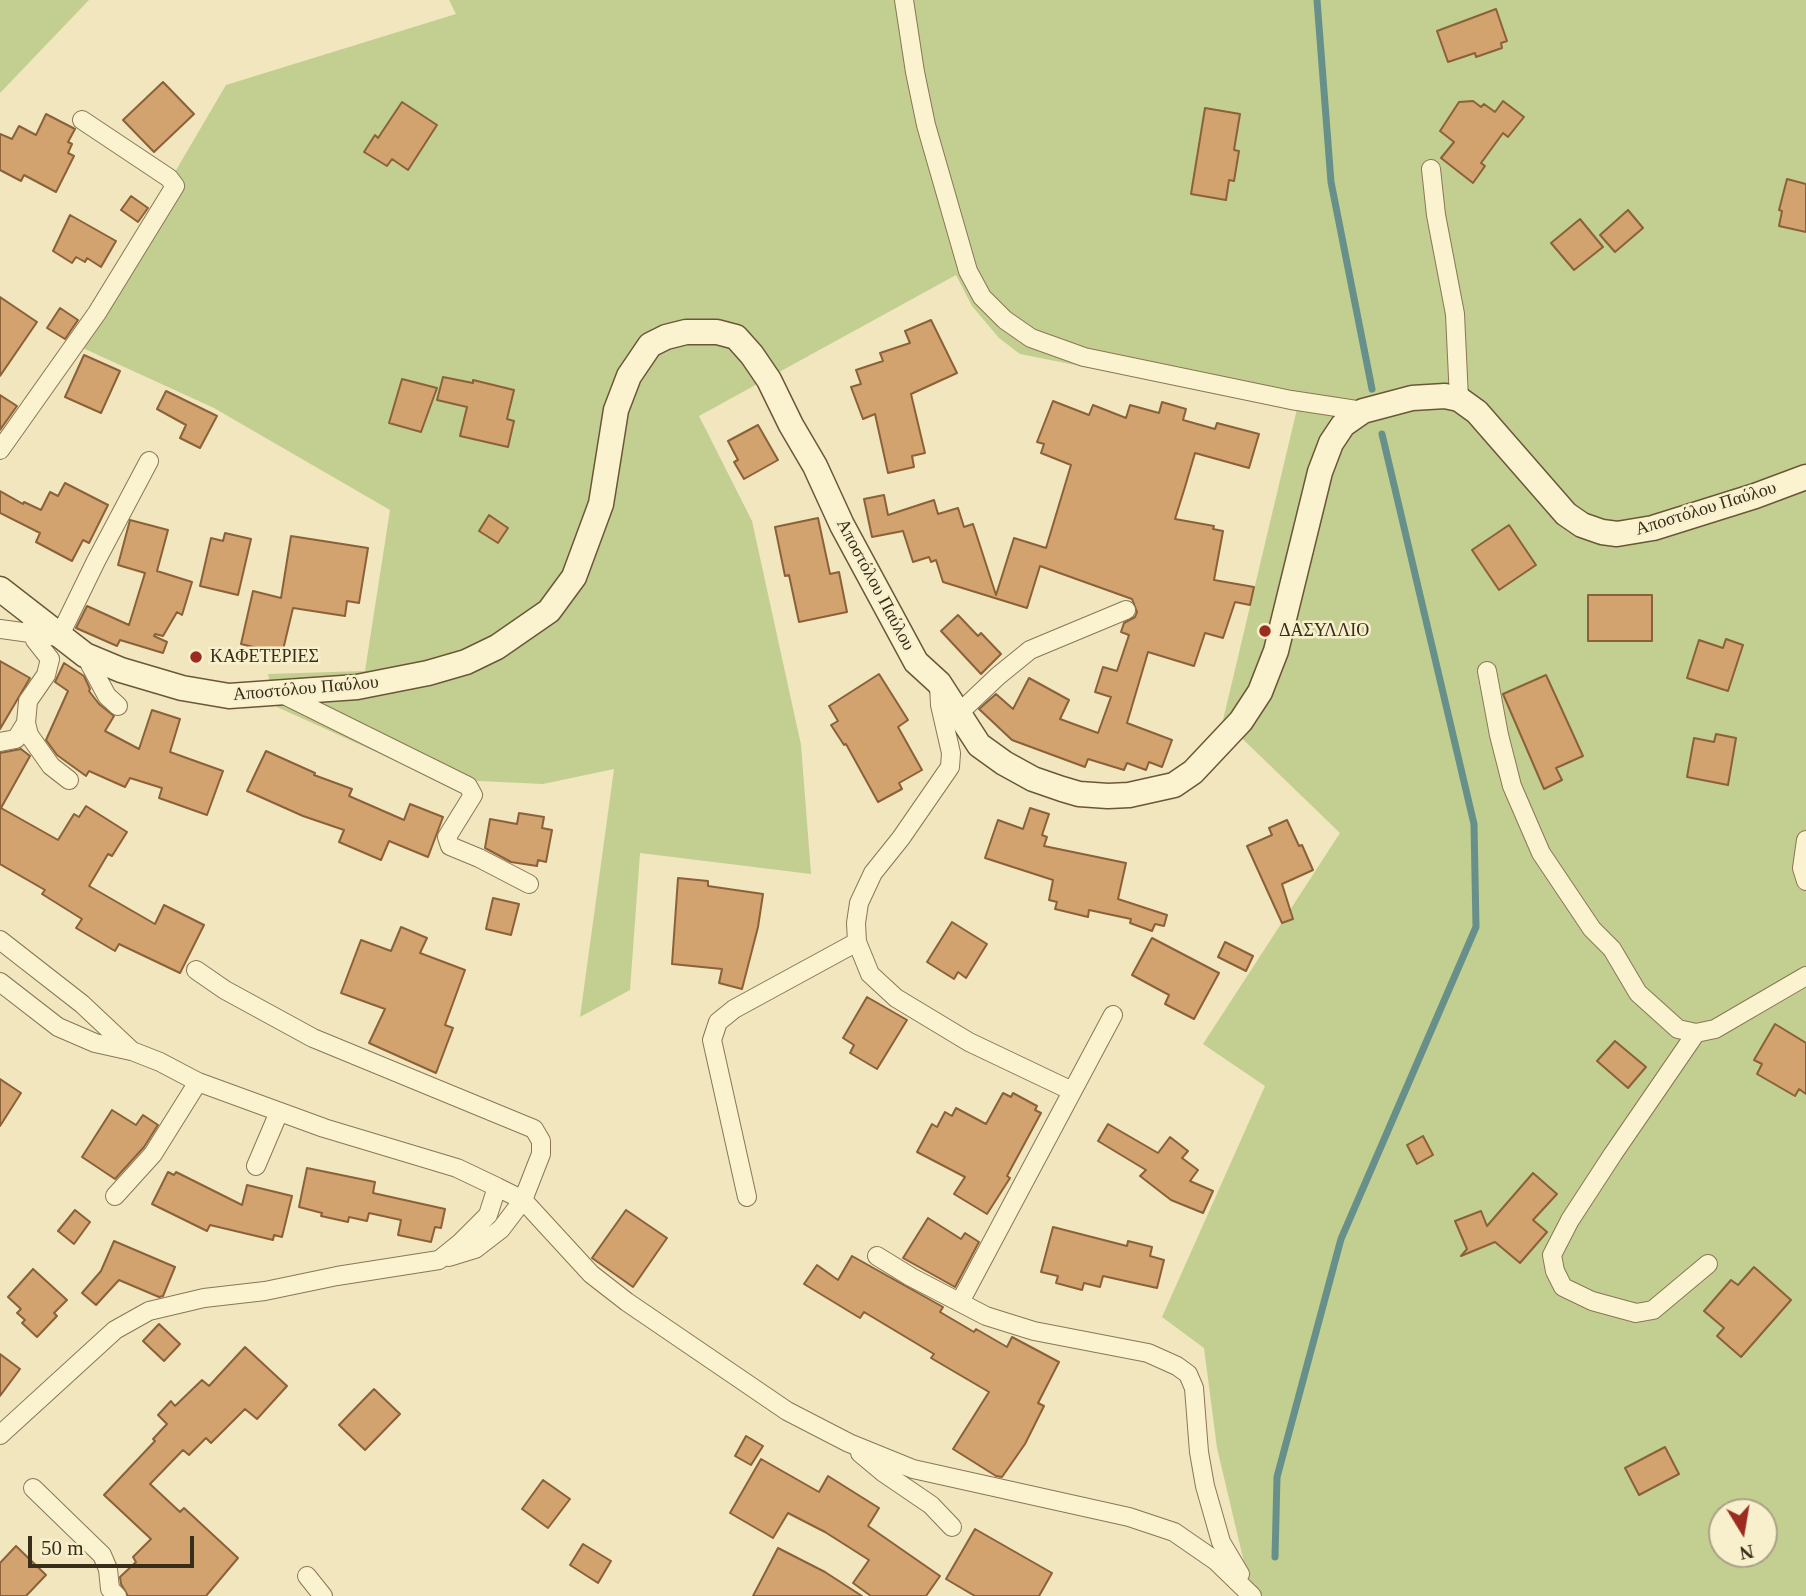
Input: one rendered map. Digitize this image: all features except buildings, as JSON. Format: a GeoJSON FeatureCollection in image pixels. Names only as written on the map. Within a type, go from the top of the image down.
{"type":"FeatureCollection","features":[{"type":"Feature","properties":{"kind":"street"},"geometry":{"type":"LineString","coordinates":[[904,0],[926,125],[968,271],[982,297],[1005,320],[1031,338],[1084,357],[1291,400],[1363,411]]}},
{"type":"Feature","properties":{"kind":"street"},"geometry":{"type":"LineString","coordinates":[[0,450],[97,313],[175,186],[170,178],[82,120]]}},
{"type":"Feature","properties":{"kind":"street"},"geometry":{"type":"LineString","coordinates":[[1431,169],[1436,215],[1455,314],[1459,398]]}},
{"type":"Feature","properties":{"kind":"street","name":"Αποστόλου Παύλου"},"geometry":{"type":"LineString","coordinates":[[0,589],[30,621],[60,637],[85,655],[121,670],[182,688],[229,696],[357,687],[428,673],[466,662],[497,646],[549,611],[574,577],[601,504],[616,410],[629,376],[650,345],[666,337],[701,331],[717,332],[736,337],[769,380],[815,466],[842,525],[916,662],[939,683],[979,745],[1033,779],[1062,789],[1108,796],[1129,795],[1174,785],[1193,772],[1241,721],[1260,692],[1276,651],[1320,472],[1331,443],[1343,425],[1363,411],[1412,398],[1459,398],[1478,412],[1560,508],[1575,521],[1591,530],[1617,534],[1653,528],[1806,477]]}},
{"type":"Feature","properties":{"kind":"street"},"geometry":{"type":"LineString","coordinates":[[60,637],[96,561],[149,461]]}},
{"type":"Feature","properties":{"kind":"street"},"geometry":{"type":"LineString","coordinates":[[960,712],[1030,650],[1077,628],[1126,610]]}},
{"type":"Feature","properties":{"kind":"street"},"geometry":{"type":"LineString","coordinates":[[0,629],[30,621],[35,640],[50,659],[50,666],[29,701],[26,723],[37,749],[51,766],[69,780]]}},
{"type":"Feature","properties":{"kind":"street"},"geometry":{"type":"LineString","coordinates":[[85,655],[107,696],[118,706]]}},
{"type":"Feature","properties":{"kind":"street"},"geometry":{"type":"LineString","coordinates":[[1487,671],[1512,786],[1541,853],[1592,929],[1612,949],[1638,993],[1678,1029],[1696,1033],[1715,1029],[1806,976]]}},
{"type":"Feature","properties":{"kind":"street"},"geometry":{"type":"LineString","coordinates":[[939,683],[940,705],[951,753],[950,768],[873,873],[859,903],[856,923],[858,942],[870,974],[896,998],[970,1042],[1072,1091]]}},
{"type":"Feature","properties":{"kind":"street"},"geometry":{"type":"LineString","coordinates":[[282,694],[468,786],[473,795],[447,837],[450,846],[480,858],[529,884]]}},
{"type":"Feature","properties":{"kind":"street"},"geometry":{"type":"LineString","coordinates":[[0,742],[16,739],[26,723]]}},
{"type":"Feature","properties":{"kind":"street"},"geometry":{"type":"LineString","coordinates":[[1806,840],[1802,868],[1806,881]]}},
{"type":"Feature","properties":{"kind":"street"},"geometry":{"type":"LineString","coordinates":[[0,940],[82,1004],[132,1051]]}},
{"type":"Feature","properties":{"kind":"street"},"geometry":{"type":"LineString","coordinates":[[747,1197],[712,1040],[718,1022],[734,1009],[858,942]]}},
{"type":"Feature","properties":{"kind":"street"},"geometry":{"type":"LineString","coordinates":[[0,1434],[115,1330],[149,1311],[204,1298],[265,1291],[337,1276],[439,1260],[475,1249],[500,1229],[523,1200],[541,1154],[541,1141],[534,1129],[313,1038],[225,990],[196,970]]}},
{"type":"Feature","properties":{"kind":"street"},"geometry":{"type":"LineString","coordinates":[[0,982],[58,1027],[95,1043],[132,1051],[198,1082],[324,1128],[457,1168],[523,1200],[591,1274],[627,1302],[787,1411],[849,1443],[913,1469],[1129,1517],[1174,1532],[1216,1561],[1253,1596]]}},
{"type":"Feature","properties":{"kind":"street"},"geometry":{"type":"LineString","coordinates":[[960,1302],[1113,1015]]}},
{"type":"Feature","properties":{"kind":"street"},"geometry":{"type":"LineString","coordinates":[[1696,1033],[1570,1220],[1552,1255],[1555,1271],[1563,1287],[1592,1301],[1636,1313],[1653,1310],[1708,1264]]}},
{"type":"Feature","properties":{"kind":"street"},"geometry":{"type":"LineString","coordinates":[[115,1196],[153,1154],[198,1082]]}},
{"type":"Feature","properties":{"kind":"street"},"geometry":{"type":"LineString","coordinates":[[256,1166],[279,1112]]}},
{"type":"Feature","properties":{"kind":"street"},"geometry":{"type":"LineString","coordinates":[[439,1260],[488,1215],[497,1187]]}},
{"type":"Feature","properties":{"kind":"street"},"geometry":{"type":"LineString","coordinates":[[877,1256],[986,1316],[1034,1331],[1148,1353],[1188,1374],[1194,1388],[1199,1452],[1205,1486],[1221,1542],[1253,1596]]}},
{"type":"Feature","properties":{"kind":"street"},"geometry":{"type":"LineString","coordinates":[[849,1443],[884,1473],[931,1504],[952,1527]]}},
{"type":"Feature","properties":{"kind":"street"},"geometry":{"type":"LineString","coordinates":[[33,1489],[102,1555],[108,1569],[110,1588],[117,1596]]}},
{"type":"Feature","properties":{"kind":"street"},"geometry":{"type":"LineString","coordinates":[[307,1576],[323,1596]]}},
{"type":"Feature","properties":{"kind":"green space"},"geometry":{"type":"Polygon","coordinates":[[[0,0],[89,0],[0,93],[0,0]]]}},
{"type":"Feature","properties":{"kind":"green space"},"geometry":{"type":"Polygon","coordinates":[[[449,0],[1806,0],[1806,1596],[1252,1596],[1217,1448],[1204,1348],[1162,1317],[1265,1086],[1203,1044],[1340,833],[1223,720],[1297,409],[1020,354],[999,338],[972,306],[956,275],[699,416],[752,521],[801,745],[811,874],[640,853],[630,990],[580,1017],[614,769],[543,784],[436,779],[277,707],[268,674],[365,671],[390,510],[214,408],[74,344],[226,85],[456,14],[449,0]]]}},
{"type":"Feature","properties":{"kind":"waterway"},"geometry":{"type":"LineString","coordinates":[[1317,0],[1331,182],[1372,389]]}},
{"type":"Feature","properties":{"kind":"waterway"},"geometry":{"type":"LineString","coordinates":[[1275,1557],[1277,1477],[1341,1239],[1476,927],[1474,824],[1382,434]]}},
{"type":"Feature","properties":{"kind":"place","name":"ΔΑΣΥΛΛΙΟ"},"geometry":{"type":"Point","coordinates":[1265,631]}},
{"type":"Feature","properties":{"kind":"place","name":"ΚΑΦΕΤΕΡΙΕΣ"},"geometry":{"type":"Point","coordinates":[196,657]}}]}
